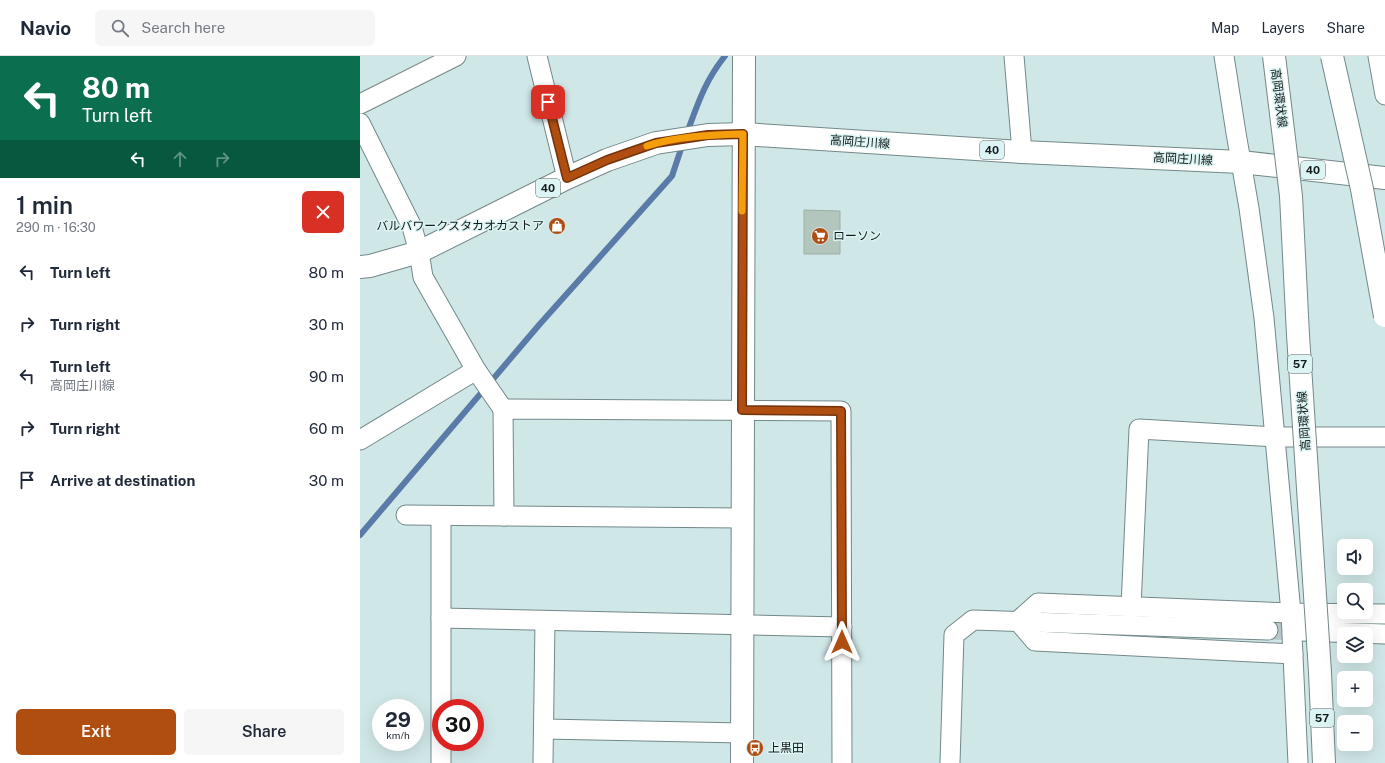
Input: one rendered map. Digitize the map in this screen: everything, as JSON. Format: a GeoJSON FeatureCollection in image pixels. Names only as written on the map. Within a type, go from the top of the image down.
{"type":"FeatureCollection","features":[{"type":"Feature","properties":{"kind":"main road","name":"高岡環状線"},"geometry":{"type":"LineString","coordinates":[[1274,56],[1291,196],[1298,335],[1320,672],[1324,763]]}},
{"type":"Feature","properties":{"kind":"main road"},"geometry":{"type":"LineString","coordinates":[[1332,56],[1362,189],[1385,316]]}},
{"type":"Feature","properties":{"kind":"main road"},"geometry":{"type":"LineString","coordinates":[[742,763],[743,134],[746,58]]}},
{"type":"Feature","properties":{"kind":"main road","name":"高岡庄川線"},"geometry":{"type":"LineString","coordinates":[[360,267],[370,266],[419,252],[567,178],[607,160],[656,143],[708,135],[743,134],[1022,152],[1241,162],[1385,178]]}},
{"type":"Feature","properties":{"kind":"street"},"geometry":{"type":"LineString","coordinates":[[360,104],[456,56]]}},
{"type":"Feature","properties":{"kind":"street"},"geometry":{"type":"LineString","coordinates":[[537,56],[567,178]]}},
{"type":"Feature","properties":{"kind":"street"},"geometry":{"type":"LineString","coordinates":[[1014,56],[1022,152]]}},
{"type":"Feature","properties":{"kind":"street"},"geometry":{"type":"LineString","coordinates":[[1224,56],[1249,208],[1264,318],[1291,613],[1298,763]]}},
{"type":"Feature","properties":{"kind":"street"},"geometry":{"type":"LineString","coordinates":[[1378,56],[1385,95]]}},
{"type":"Feature","properties":{"kind":"street"},"geometry":{"type":"LineString","coordinates":[[360,123],[412,227],[419,252],[423,277],[476,370],[502,409],[504,516]]}},
{"type":"Feature","properties":{"kind":"street"},"geometry":{"type":"LineString","coordinates":[[360,440],[476,370]]}},
{"type":"Feature","properties":{"kind":"street"},"geometry":{"type":"LineString","coordinates":[[502,409],[841,411],[842,763]]}},
{"type":"Feature","properties":{"kind":"street"},"geometry":{"type":"LineString","coordinates":[[1131,607],[1139,430],[1275,437],[1385,437]]}},
{"type":"Feature","properties":{"kind":"street"},"geometry":{"type":"LineString","coordinates":[[406,516],[742,518]]}},
{"type":"Feature","properties":{"kind":"street"},"geometry":{"type":"LineString","coordinates":[[440,516],[441,763]]}},
{"type":"Feature","properties":{"kind":"street"},"geometry":{"type":"LineString","coordinates":[[1018,621],[1038,603],[1291,613],[1385,614]]}},
{"type":"Feature","properties":{"kind":"street"},"geometry":{"type":"LineString","coordinates":[[441,618],[842,626]]}},
{"type":"Feature","properties":{"kind":"street"},"geometry":{"type":"LineString","coordinates":[[950,763],[954,635],[973,620],[1268,630]]}},
{"type":"Feature","properties":{"kind":"street"},"geometry":{"type":"LineString","coordinates":[[543,763],[545,621]]}},
{"type":"Feature","properties":{"kind":"street"},"geometry":{"type":"LineString","coordinates":[[1018,621],[1034,641],[1293,654]]}},
{"type":"Feature","properties":{"kind":"street"},"geometry":{"type":"LineString","coordinates":[[1301,631],[1385,634]]}},
{"type":"Feature","properties":{"kind":"street"},"geometry":{"type":"LineString","coordinates":[[544,729],[742,733]]}},
{"type":"Feature","properties":{"kind":"building"},"geometry":{"type":"Polygon","coordinates":[[[804,210],[840,211],[840,254],[804,254],[804,210]]]}},
{"type":"Feature","properties":{"kind":"waterway"},"geometry":{"type":"LineString","coordinates":[[687,133],[707,83],[725,56]]}},
{"type":"Feature","properties":{"kind":"waterway"},"geometry":{"type":"LineString","coordinates":[[360,535],[539,325],[672,176],[683,143]]}},
{"type":"Feature","properties":{"kind":"tunnel"},"geometry":{"type":"LineString","coordinates":[[1268,630],[1301,631]]}},
{"type":"Feature","properties":{"kind":"slow traffic"},"geometry":{"type":"LineString","coordinates":[[647,146],[656,143],[708,135],[743,134],[742,211]]}},
{"type":"Feature","properties":{"kind":"place","name":"バルバワークスタカオカストア"},"geometry":{"type":"Point","coordinates":[557,226]}},
{"type":"Feature","properties":{"kind":"place","name":"ローソン"},"geometry":{"type":"Point","coordinates":[820,236]}},
{"type":"Feature","properties":{"kind":"place","name":"上黒田"},"geometry":{"type":"Point","coordinates":[755,748]}},
{"type":"Feature","properties":{"kind":"route"},"geometry":{"type":"LineString","coordinates":[[548,102],[567,178],[607,160],[656,143],[708,135],[743,134],[742,410],[841,411],[842,642]]}}]}
